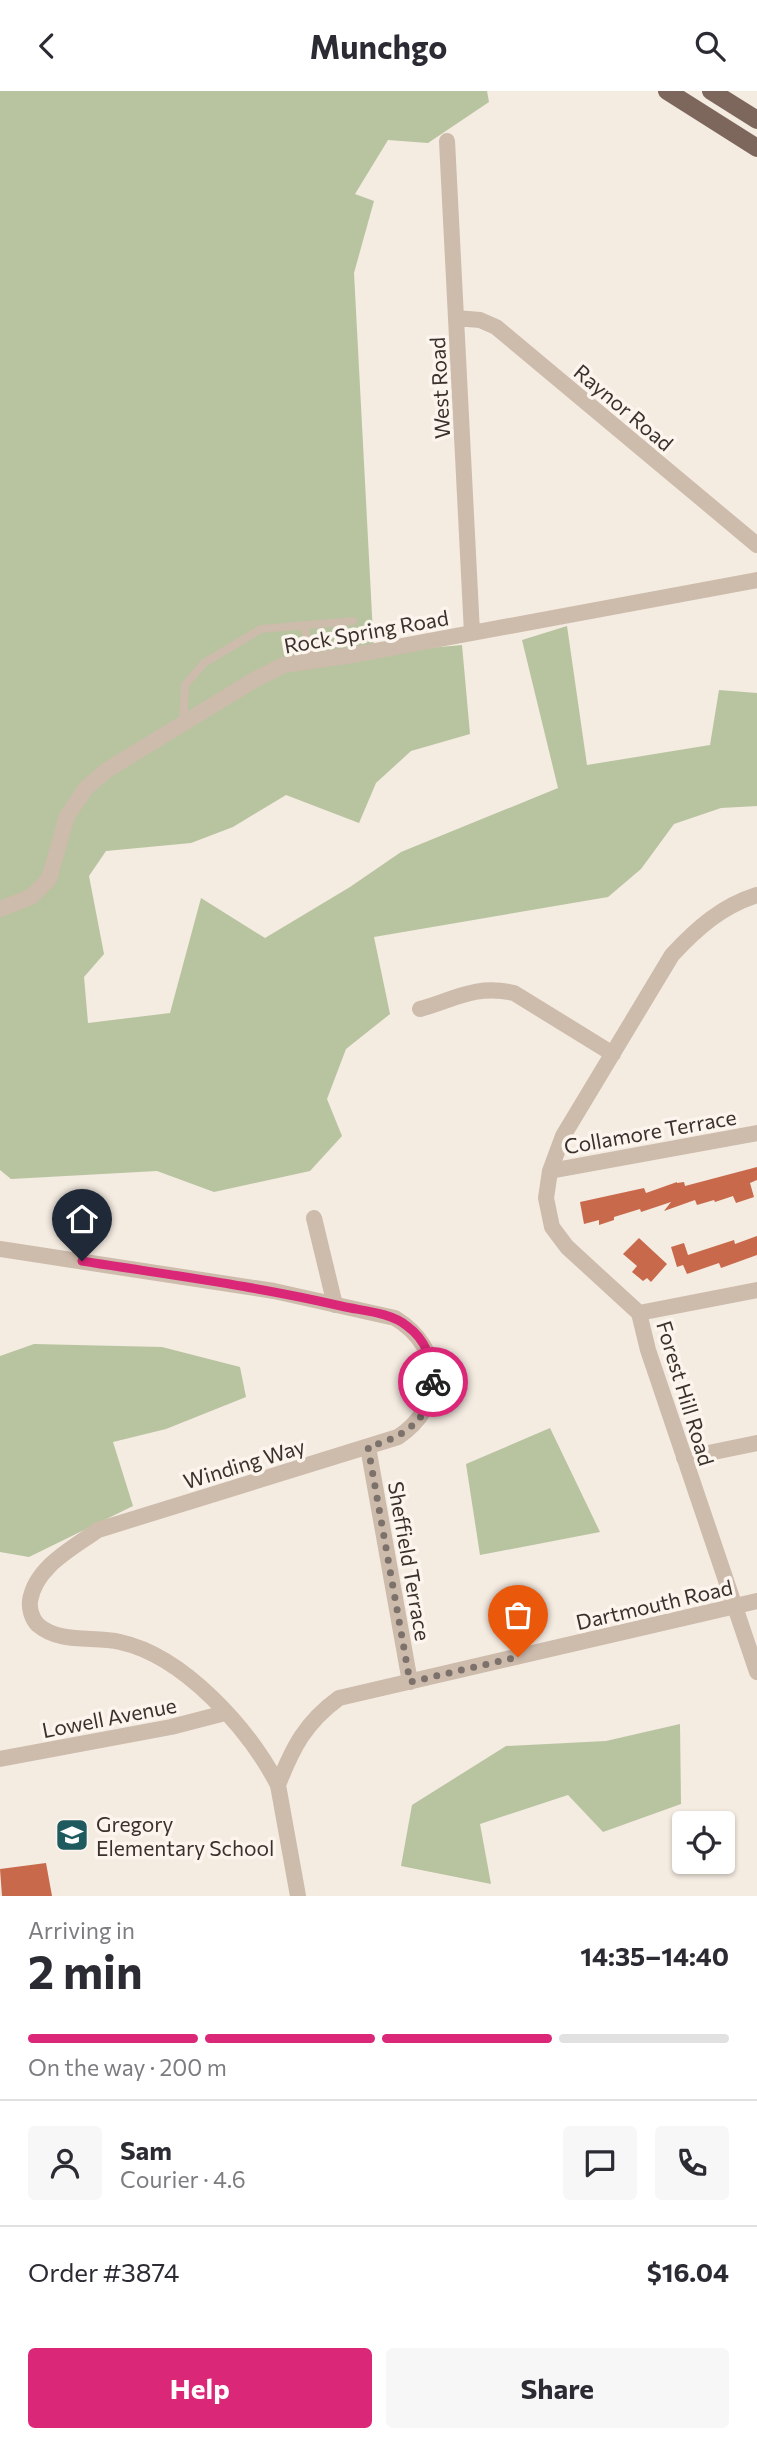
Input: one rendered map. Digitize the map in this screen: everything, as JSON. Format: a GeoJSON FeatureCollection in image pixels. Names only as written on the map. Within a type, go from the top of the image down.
{"type":"FeatureCollection","features":[{"type":"Feature","properties":{"kind":"main road"},"geometry":{"type":"LineString","coordinates":[[667,91],[757,148]]}},
{"type":"Feature","properties":{"kind":"main road"},"geometry":{"type":"LineString","coordinates":[[702,113],[713,92],[757,120]]}},
{"type":"Feature","properties":{"kind":"street","name":"West Road"},"geometry":{"type":"LineString","coordinates":[[447,141],[472,633]]}},
{"type":"Feature","properties":{"kind":"street","name":"Raynor Road"},"geometry":{"type":"LineString","coordinates":[[456,318],[480,320],[496,327],[757,545]]}},
{"type":"Feature","properties":{"kind":"street","name":"Rock Spring Road"},"geometry":{"type":"LineString","coordinates":[[0,909],[31,897],[49,879],[67,815],[86,788],[107,770],[254,680],[284,665],[757,580]]}},
{"type":"Feature","properties":{"kind":"street","name":"Forest Hill Road"},"geometry":{"type":"LineString","coordinates":[[757,895],[718,912],[672,955],[563,1136],[551,1171],[546,1198],[552,1227],[567,1247],[639,1313],[648,1350],[757,1672]]}},
{"type":"Feature","properties":{"kind":"street"},"geometry":{"type":"LineString","coordinates":[[420,1009],[472,991],[496,989],[514,993],[613,1053]]}},
{"type":"Feature","properties":{"kind":"street","name":"Collamore Terrace"},"geometry":{"type":"LineString","coordinates":[[551,1171],[757,1133]]}},
{"type":"Feature","properties":{"kind":"street"},"geometry":{"type":"LineString","coordinates":[[314,1218],[335,1304]]}},
{"type":"Feature","properties":{"kind":"street","name":"Winding Way"},"geometry":{"type":"LineString","coordinates":[[0,1249],[274,1291],[395,1318],[417,1335],[430,1360],[433,1387],[423,1414],[410,1430],[368,1447],[98,1530],[58,1559],[38,1578],[31,1594],[29,1609],[36,1623],[56,1636],[121,1642],[166,1660],[181,1671],[245,1734],[278,1785],[298,1896]]}},
{"type":"Feature","properties":{"kind":"street"},"geometry":{"type":"LineString","coordinates":[[639,1313],[757,1290]]}},
{"type":"Feature","properties":{"kind":"street"},"geometry":{"type":"LineString","coordinates":[[684,1458],[757,1443]]}},
{"type":"Feature","properties":{"kind":"street","name":"Sheffield Terrace"},"geometry":{"type":"LineString","coordinates":[[368,1447],[410,1682]]}},
{"type":"Feature","properties":{"kind":"street","name":"Dartmouth Road"},"geometry":{"type":"LineString","coordinates":[[278,1785],[292,1751],[308,1725],[339,1698],[757,1601]]}},
{"type":"Feature","properties":{"kind":"street","name":"Lowell Avenue"},"geometry":{"type":"LineString","coordinates":[[0,1759],[171,1727],[225,1713]]}},
{"type":"Feature","properties":{"kind":"lane"},"geometry":{"type":"LineString","coordinates":[[183,724],[185,685],[204,663],[261,629],[353,621]]}},
{"type":"Feature","properties":{"kind":"lane"},"geometry":{"type":"LineString","coordinates":[[304,625],[312,660]]}},
{"type":"Feature","properties":{"kind":"green space"},"geometry":{"type":"Polygon","coordinates":[[[0,91],[487,91],[489,102],[428,143],[388,140],[355,194],[374,201],[354,273],[374,653],[462,645],[470,734],[411,751],[376,783],[359,823],[286,795],[233,827],[191,843],[106,851],[89,876],[104,954],[84,977],[88,1023],[170,1013],[201,898],[265,938],[350,887],[401,852],[558,788],[522,640],[567,626],[587,765],[710,745],[719,690],[757,693],[757,806],[721,808],[674,824],[641,869],[608,897],[374,937],[390,1014],[346,1049],[327,1099],[342,1136],[310,1171],[214,1192],[157,1171],[11,1179],[0,1170],[0,91]]]}},
{"type":"Feature","properties":{"kind":"green space"},"geometry":{"type":"Polygon","coordinates":[[[34,1344],[162,1347],[240,1367],[246,1397],[166,1429],[113,1442],[133,1506],[29,1557],[0,1552],[0,1356],[34,1344]]]}},
{"type":"Feature","properties":{"kind":"green space"},"geometry":{"type":"Polygon","coordinates":[[[550,1428],[600,1532],[480,1555],[466,1464],[550,1428]]]}},
{"type":"Feature","properties":{"kind":"green space"},"geometry":{"type":"Polygon","coordinates":[[[680,1724],[681,1804],[603,1832],[568,1795],[480,1824],[491,1884],[401,1866],[412,1805],[506,1746],[606,1741],[680,1724]]]}},
{"type":"Feature","properties":{"kind":"building"},"geometry":{"type":"Polygon","coordinates":[[[757,1167],[757,1180],[750,1183],[754,1197],[736,1203],[733,1196],[697,1205],[695,1200],[664,1211],[671,1202],[614,1217],[614,1220],[599,1225],[599,1220],[584,1224],[580,1202],[644,1188],[646,1193],[677,1182],[684,1182],[685,1186],[757,1167]]]}},
{"type":"Feature","properties":{"kind":"building"},"geometry":{"type":"Polygon","coordinates":[[[757,1236],[757,1255],[721,1268],[719,1263],[687,1274],[683,1265],[677,1267],[671,1247],[684,1243],[688,1255],[734,1240],[735,1244],[757,1236]]]}},
{"type":"Feature","properties":{"kind":"building"},"geometry":{"type":"Polygon","coordinates":[[[639,1238],[667,1264],[651,1282],[647,1278],[643,1281],[632,1272],[637,1266],[623,1254],[639,1238]]]}},
{"type":"Feature","properties":{"kind":"building","name":"Gregory Elementary School"},"geometry":{"type":"Polygon","coordinates":[[[46,1863],[52,1896],[2,1896],[0,1869],[46,1863]]]}},
{"type":"Feature","properties":{"kind":"way so far"},"geometry":{"type":"LineString","coordinates":[[433,1382],[423,1414],[410,1430],[387,1442],[368,1447],[410,1682],[518,1657]]}},
{"type":"Feature","properties":{"kind":"place","name":"Gregory Elementary School"},"geometry":{"type":"Point","coordinates":[72,1835]}},
{"type":"Feature","properties":{"kind":"route"},"geometry":{"type":"LineString","coordinates":[[82,1261],[274,1291],[395,1318],[407,1325],[425,1347],[433,1382]]}}]}
